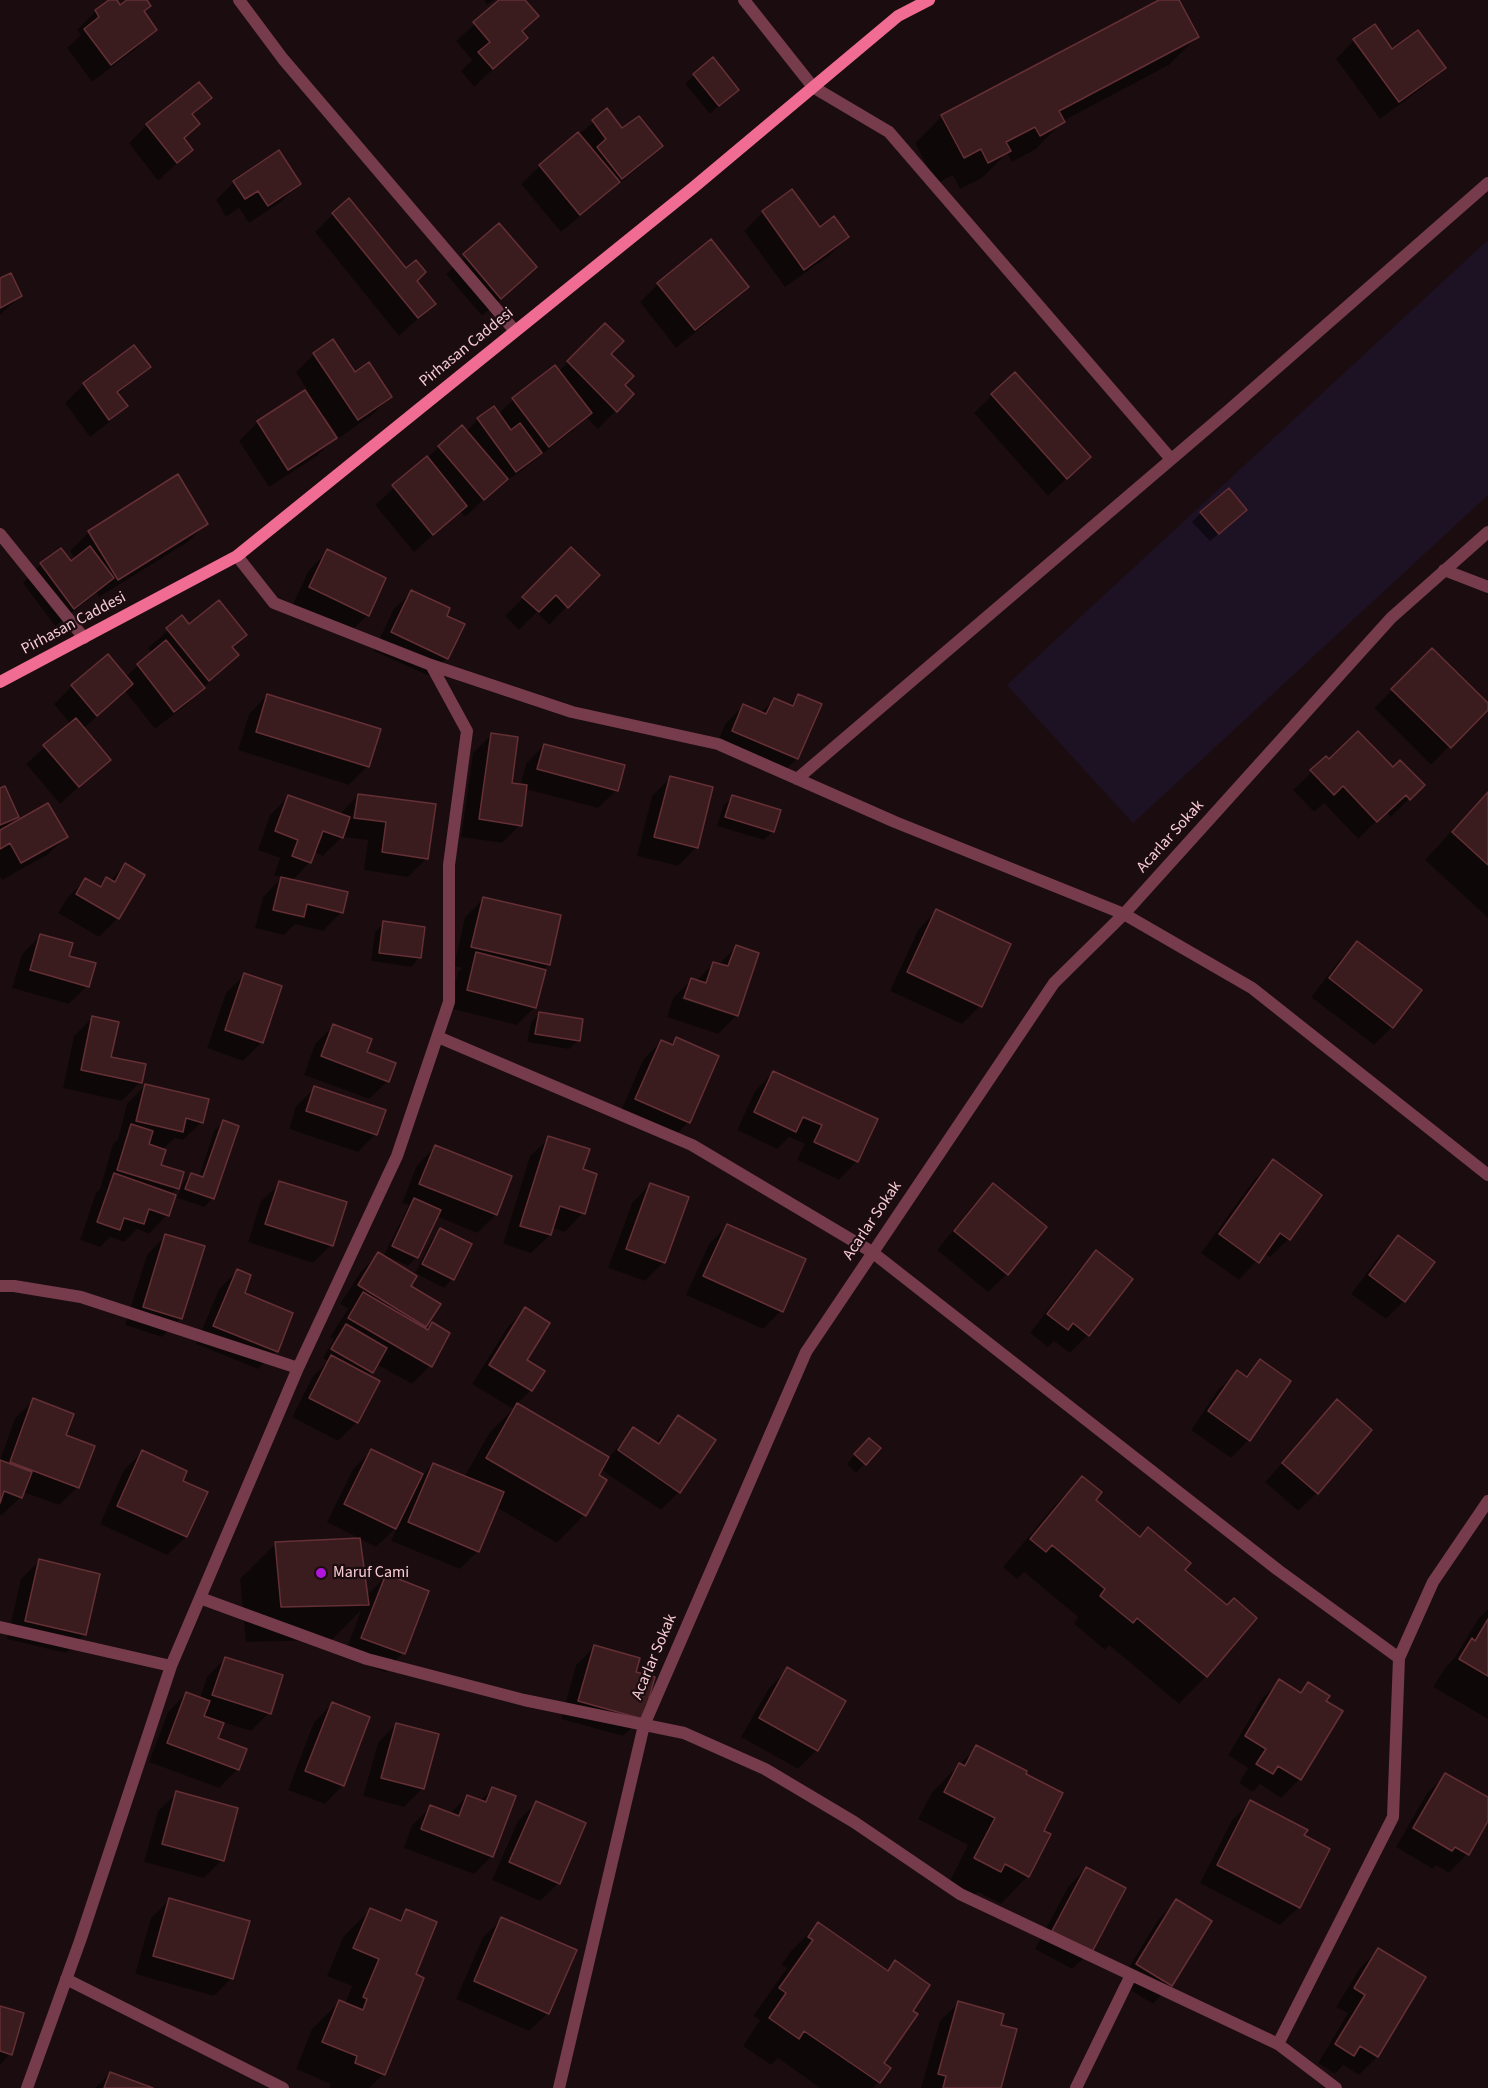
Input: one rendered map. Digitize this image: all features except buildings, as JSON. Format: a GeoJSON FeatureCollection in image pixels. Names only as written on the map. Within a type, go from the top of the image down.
{"type":"FeatureCollection","features":[{"type":"Feature","properties":{"kind":"street"},"geometry":{"type":"LineString","coordinates":[[239,0],[282,59],[515,331]]}},
{"type":"Feature","properties":{"kind":"street"},"geometry":{"type":"LineString","coordinates":[[744,0],[813,87],[889,132],[1172,459]]}},
{"type":"Feature","properties":{"kind":"street","name":"Pirhasan Caddesi"},"geometry":{"type":"LineString","coordinates":[[0,682],[237,556],[898,16],[929,0]]}},
{"type":"Feature","properties":{"kind":"street"},"geometry":{"type":"LineString","coordinates":[[797,779],[1172,459],[1488,183]]}},
{"type":"Feature","properties":{"kind":"street","name":"Acarlar Sokak"},"geometry":{"type":"LineString","coordinates":[[559,2088],[644,1725],[806,1352],[1054,983],[1124,914],[1391,618],[1488,532]]}},
{"type":"Feature","properties":{"kind":"street"},"geometry":{"type":"LineString","coordinates":[[0,534],[84,638]]}},
{"type":"Feature","properties":{"kind":"street"},"geometry":{"type":"LineString","coordinates":[[237,556],[274,603],[431,665],[572,712],[718,744],[895,822],[1124,914],[1252,988],[1488,1175]]}},
{"type":"Feature","properties":{"kind":"street"},"geometry":{"type":"LineString","coordinates":[[1444,570],[1488,587]]}},
{"type":"Feature","properties":{"kind":"street"},"geometry":{"type":"LineString","coordinates":[[27,2088],[171,1666],[298,1368],[397,1156],[449,1002],[449,865],[467,731],[431,665]]}},
{"type":"Feature","properties":{"kind":"street"},"geometry":{"type":"LineString","coordinates":[[438,1037],[692,1145],[872,1252],[1278,1570],[1399,1658]]}},
{"type":"Feature","properties":{"kind":"street"},"geometry":{"type":"LineString","coordinates":[[0,1286],[14,1286],[81,1297],[298,1368]]}},
{"type":"Feature","properties":{"kind":"street"},"geometry":{"type":"LineString","coordinates":[[1278,2044],[1393,1817],[1399,1658],[1433,1582],[1488,1501]]}},
{"type":"Feature","properties":{"kind":"street"},"geometry":{"type":"LineString","coordinates":[[200,1598],[367,1659],[524,1700],[684,1733],[765,1769],[854,1822],[960,1894],[1278,2044],[1336,2088]]}},
{"type":"Feature","properties":{"kind":"street"},"geometry":{"type":"LineString","coordinates":[[0,1627],[171,1666]]}},
{"type":"Feature","properties":{"kind":"street"},"geometry":{"type":"LineString","coordinates":[[1076,2088],[1131,1974]]}},
{"type":"Feature","properties":{"kind":"street"},"geometry":{"type":"LineString","coordinates":[[66,1979],[283,2088]]}},
{"type":"Feature","properties":{"kind":"shaded area"},"geometry":{"type":"Polygon","coordinates":[[[1488,240],[1488,495],[1133,823],[1007,685],[1488,240]]]}},
{"type":"Feature","properties":{"kind":"place","name":"Maruf Cami"},"geometry":{"type":"Point","coordinates":[321,1573]}}]}
